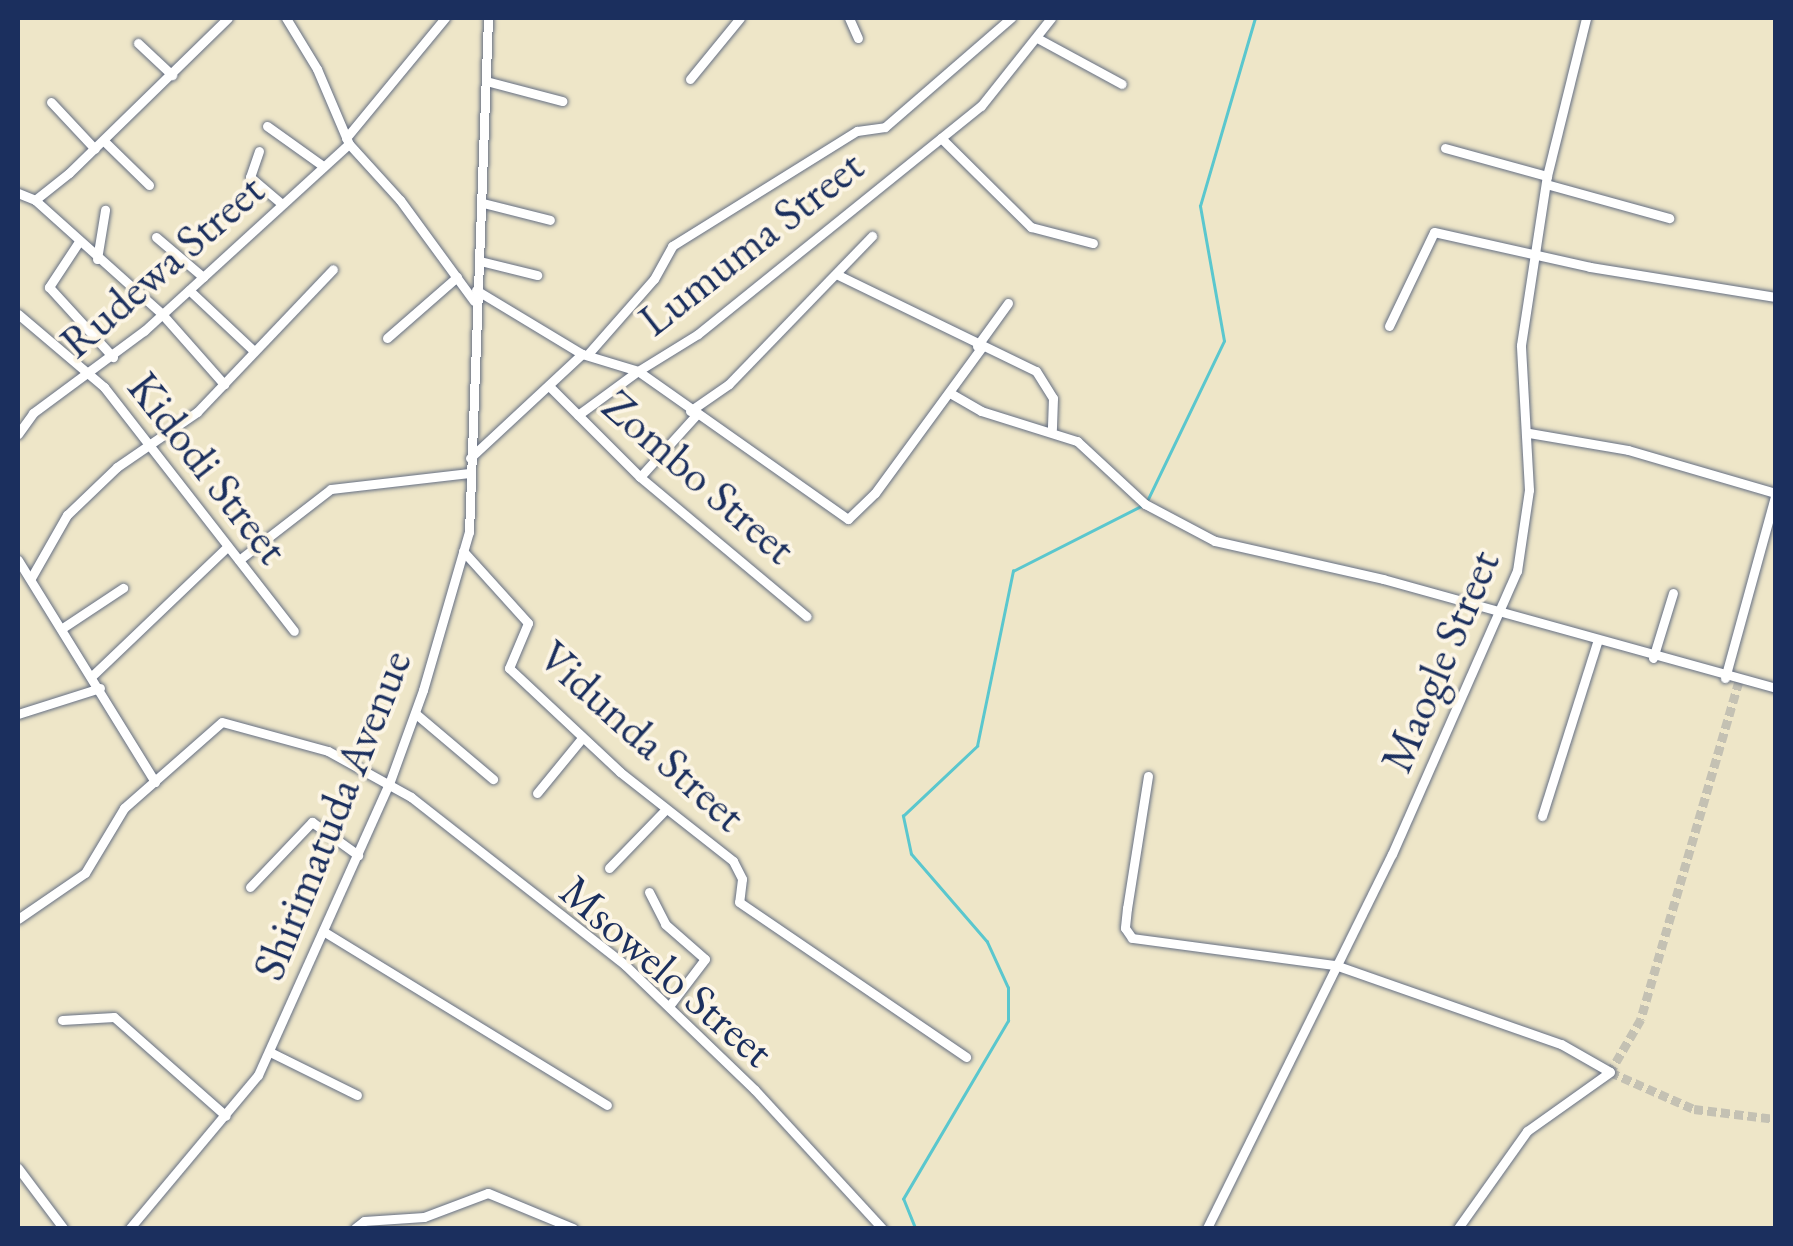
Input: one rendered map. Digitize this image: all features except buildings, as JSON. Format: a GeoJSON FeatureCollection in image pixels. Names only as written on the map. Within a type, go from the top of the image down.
{"type":"FeatureCollection","features":[{"type":"Feature","properties":{"kind":"street"},"geometry":{"type":"LineString","coordinates":[[35,200],[104,141],[228,18]]}},
{"type":"Feature","properties":{"kind":"street"},"geometry":{"type":"LineString","coordinates":[[286,18],[317,69],[348,141],[476,303]]}},
{"type":"Feature","properties":{"kind":"street","name":"Rudewa Street"},"geometry":{"type":"LineString","coordinates":[[18,434],[43,405],[93,375],[323,166],[348,141],[444,18]]}},
{"type":"Feature","properties":{"kind":"street","name":"Shirimatuda Avenue"},"geometry":{"type":"LineString","coordinates":[[130,1228],[226,1116],[270,1052],[416,714],[463,551],[483,203],[488,18]]}},
{"type":"Feature","properties":{"kind":"street"},"geometry":{"type":"LineString","coordinates":[[690,79],[740,18]]}},
{"type":"Feature","properties":{"kind":"street"},"geometry":{"type":"LineString","coordinates":[[849,18],[858,38]]}},
{"type":"Feature","properties":{"kind":"street"},"geometry":{"type":"LineString","coordinates":[[476,290],[585,354],[654,279],[672,246],[849,136],[885,128],[1012,18]]}},
{"type":"Feature","properties":{"kind":"street","name":"Lumuma Street"},"geometry":{"type":"LineString","coordinates":[[470,458],[585,354],[638,370],[698,334],[993,94],[1051,18]]}},
{"type":"Feature","properties":{"kind":"street","name":"Maogle Street"},"geometry":{"type":"LineString","coordinates":[[1207,1228],[1502,613],[1526,538],[1529,433],[1520,344],[1547,180],[1586,18]]}},
{"type":"Feature","properties":{"kind":"street"},"geometry":{"type":"LineString","coordinates":[[1038,39],[1122,84]]}},
{"type":"Feature","properties":{"kind":"street"},"geometry":{"type":"LineString","coordinates":[[138,43],[172,76]]}},
{"type":"Feature","properties":{"kind":"street"},"geometry":{"type":"LineString","coordinates":[[486,80],[562,102]]}},
{"type":"Feature","properties":{"kind":"street"},"geometry":{"type":"LineString","coordinates":[[51,102],[95,149]]}},
{"type":"Feature","properties":{"kind":"street"},"geometry":{"type":"LineString","coordinates":[[267,126],[323,166]]}},
{"type":"Feature","properties":{"kind":"street"},"geometry":{"type":"LineString","coordinates":[[941,138],[1031,226],[1094,243]]}},
{"type":"Feature","properties":{"kind":"street"},"geometry":{"type":"LineString","coordinates":[[104,141],[149,186]]}},
{"type":"Feature","properties":{"kind":"street"},"geometry":{"type":"LineString","coordinates":[[1445,148],[1670,218]]}},
{"type":"Feature","properties":{"kind":"street"},"geometry":{"type":"LineString","coordinates":[[260,151],[250,177],[282,204]]}},
{"type":"Feature","properties":{"kind":"street"},"geometry":{"type":"LineString","coordinates":[[18,193],[35,200],[78,243],[162,314],[224,384]]}},
{"type":"Feature","properties":{"kind":"street"},"geometry":{"type":"LineString","coordinates":[[483,203],[550,220]]}},
{"type":"Feature","properties":{"kind":"street"},"geometry":{"type":"LineString","coordinates":[[97,258],[105,210]]}},
{"type":"Feature","properties":{"kind":"street"},"geometry":{"type":"LineString","coordinates":[[1389,326],[1430,234],[1776,297]]}},
{"type":"Feature","properties":{"kind":"street"},"geometry":{"type":"LineString","coordinates":[[640,476],[693,413],[729,384],[872,236]]}},
{"type":"Feature","properties":{"kind":"street"},"geometry":{"type":"LineString","coordinates":[[156,237],[203,277]]}},
{"type":"Feature","properties":{"kind":"street"},"geometry":{"type":"LineString","coordinates":[[78,243],[49,287],[113,357]]}},
{"type":"Feature","properties":{"kind":"street"},"geometry":{"type":"LineString","coordinates":[[480,261],[536,275]]}},
{"type":"Feature","properties":{"kind":"street"},"geometry":{"type":"LineString","coordinates":[[31,578],[67,515],[148,444],[197,412],[333,268]]}},
{"type":"Feature","properties":{"kind":"street"},"geometry":{"type":"LineString","coordinates":[[836,274],[1042,378],[1053,398],[1052,429]]}},
{"type":"Feature","properties":{"kind":"street"},"geometry":{"type":"LineString","coordinates":[[387,338],[457,277]]}},
{"type":"Feature","properties":{"kind":"street"},"geometry":{"type":"LineString","coordinates":[[189,290],[253,350]]}},
{"type":"Feature","properties":{"kind":"street"},"geometry":{"type":"LineString","coordinates":[[578,415],[638,370],[693,413],[848,519],[861,511],[950,393],[1008,303]]}},
{"type":"Feature","properties":{"kind":"street","name":"Kidodi Street"},"geometry":{"type":"LineString","coordinates":[[18,314],[93,375],[294,631]]}},
{"type":"Feature","properties":{"kind":"street","name":"Zombo Street"},"geometry":{"type":"LineString","coordinates":[[550,387],[640,476],[806,616]]}},
{"type":"Feature","properties":{"kind":"street"},"geometry":{"type":"LineString","coordinates":[[950,393],[981,411],[1052,429],[1095,451],[1145,504],[1216,541],[1502,613],[1725,678],[1776,688]]}},
{"type":"Feature","properties":{"kind":"street"},"geometry":{"type":"LineString","coordinates":[[1529,433],[1647,455],[1776,493],[1725,678]]}},
{"type":"Feature","properties":{"kind":"street"},"geometry":{"type":"LineString","coordinates":[[239,560],[331,489],[469,472]]}},
{"type":"Feature","properties":{"kind":"street"},"geometry":{"type":"LineString","coordinates":[[93,674],[228,547]]}},
{"type":"Feature","properties":{"kind":"street","name":"Vidunda Street"},"geometry":{"type":"LineString","coordinates":[[463,551],[528,623],[509,668],[582,738],[739,868],[738,898],[752,913],[966,1056]]}},
{"type":"Feature","properties":{"kind":"street"},"geometry":{"type":"LineString","coordinates":[[18,560],[93,674],[155,782],[116,818],[86,873],[18,919]]}},
{"type":"Feature","properties":{"kind":"street"},"geometry":{"type":"LineString","coordinates":[[64,628],[123,588]]}},
{"type":"Feature","properties":{"kind":"street"},"geometry":{"type":"LineString","coordinates":[[1653,658],[1673,593]]}},
{"type":"Feature","properties":{"kind":"street"},"geometry":{"type":"LineString","coordinates":[[1542,816],[1597,643]]}},
{"type":"Feature","properties":{"kind":"street"},"geometry":{"type":"LineString","coordinates":[[18,714],[100,688]]}},
{"type":"Feature","properties":{"kind":"street"},"geometry":{"type":"LineString","coordinates":[[416,714],[492,779]]}},
{"type":"Feature","properties":{"kind":"street","name":"Msowelo Street"},"geometry":{"type":"LineString","coordinates":[[155,782],[222,722],[328,751],[389,784],[670,1005],[882,1228]]}},
{"type":"Feature","properties":{"kind":"street"},"geometry":{"type":"LineString","coordinates":[[536,793],[582,738]]}},
{"type":"Feature","properties":{"kind":"street"},"geometry":{"type":"LineString","coordinates":[[1148,776],[1128,934],[1177,947],[1336,965],[1561,1044],[1610,1072],[1527,1131],[1458,1228]]}},
{"type":"Feature","properties":{"kind":"street"},"geometry":{"type":"LineString","coordinates":[[610,868],[666,809]]}},
{"type":"Feature","properties":{"kind":"street"},"geometry":{"type":"LineString","coordinates":[[250,887],[312,822],[358,855]]}},
{"type":"Feature","properties":{"kind":"street"},"geometry":{"type":"LineString","coordinates":[[649,892],[666,924],[705,960],[670,1005]]}},
{"type":"Feature","properties":{"kind":"street"},"geometry":{"type":"LineString","coordinates":[[323,931],[606,1105]]}},
{"type":"Feature","properties":{"kind":"street"},"geometry":{"type":"LineString","coordinates":[[62,1020],[114,1016],[226,1116]]}},
{"type":"Feature","properties":{"kind":"street"},"geometry":{"type":"LineString","coordinates":[[270,1052],[357,1095]]}},
{"type":"Feature","properties":{"kind":"street"},"geometry":{"type":"LineString","coordinates":[[18,1168],[64,1228]]}},
{"type":"Feature","properties":{"kind":"street"},"geometry":{"type":"LineString","coordinates":[[355,1228],[364,1221],[424,1217],[488,1192],[573,1228]]}},
{"type":"Feature","properties":{"kind":"waterway"},"geometry":{"type":"LineString","coordinates":[[1148,499],[1224,341],[1200,206],[1255,18]]}},
{"type":"Feature","properties":{"kind":"waterway"},"geometry":{"type":"LineString","coordinates":[[915,1228],[903,1199],[1008,1021],[1008,988],[987,942],[911,854],[903,816],[977,746],[1013,571],[1143,505]]}},
{"type":"Feature","properties":{"kind":"tunnel"},"geometry":{"type":"LineString","coordinates":[[1739,681],[1641,1019],[1610,1072],[1694,1109],[1776,1119]]}}]}
